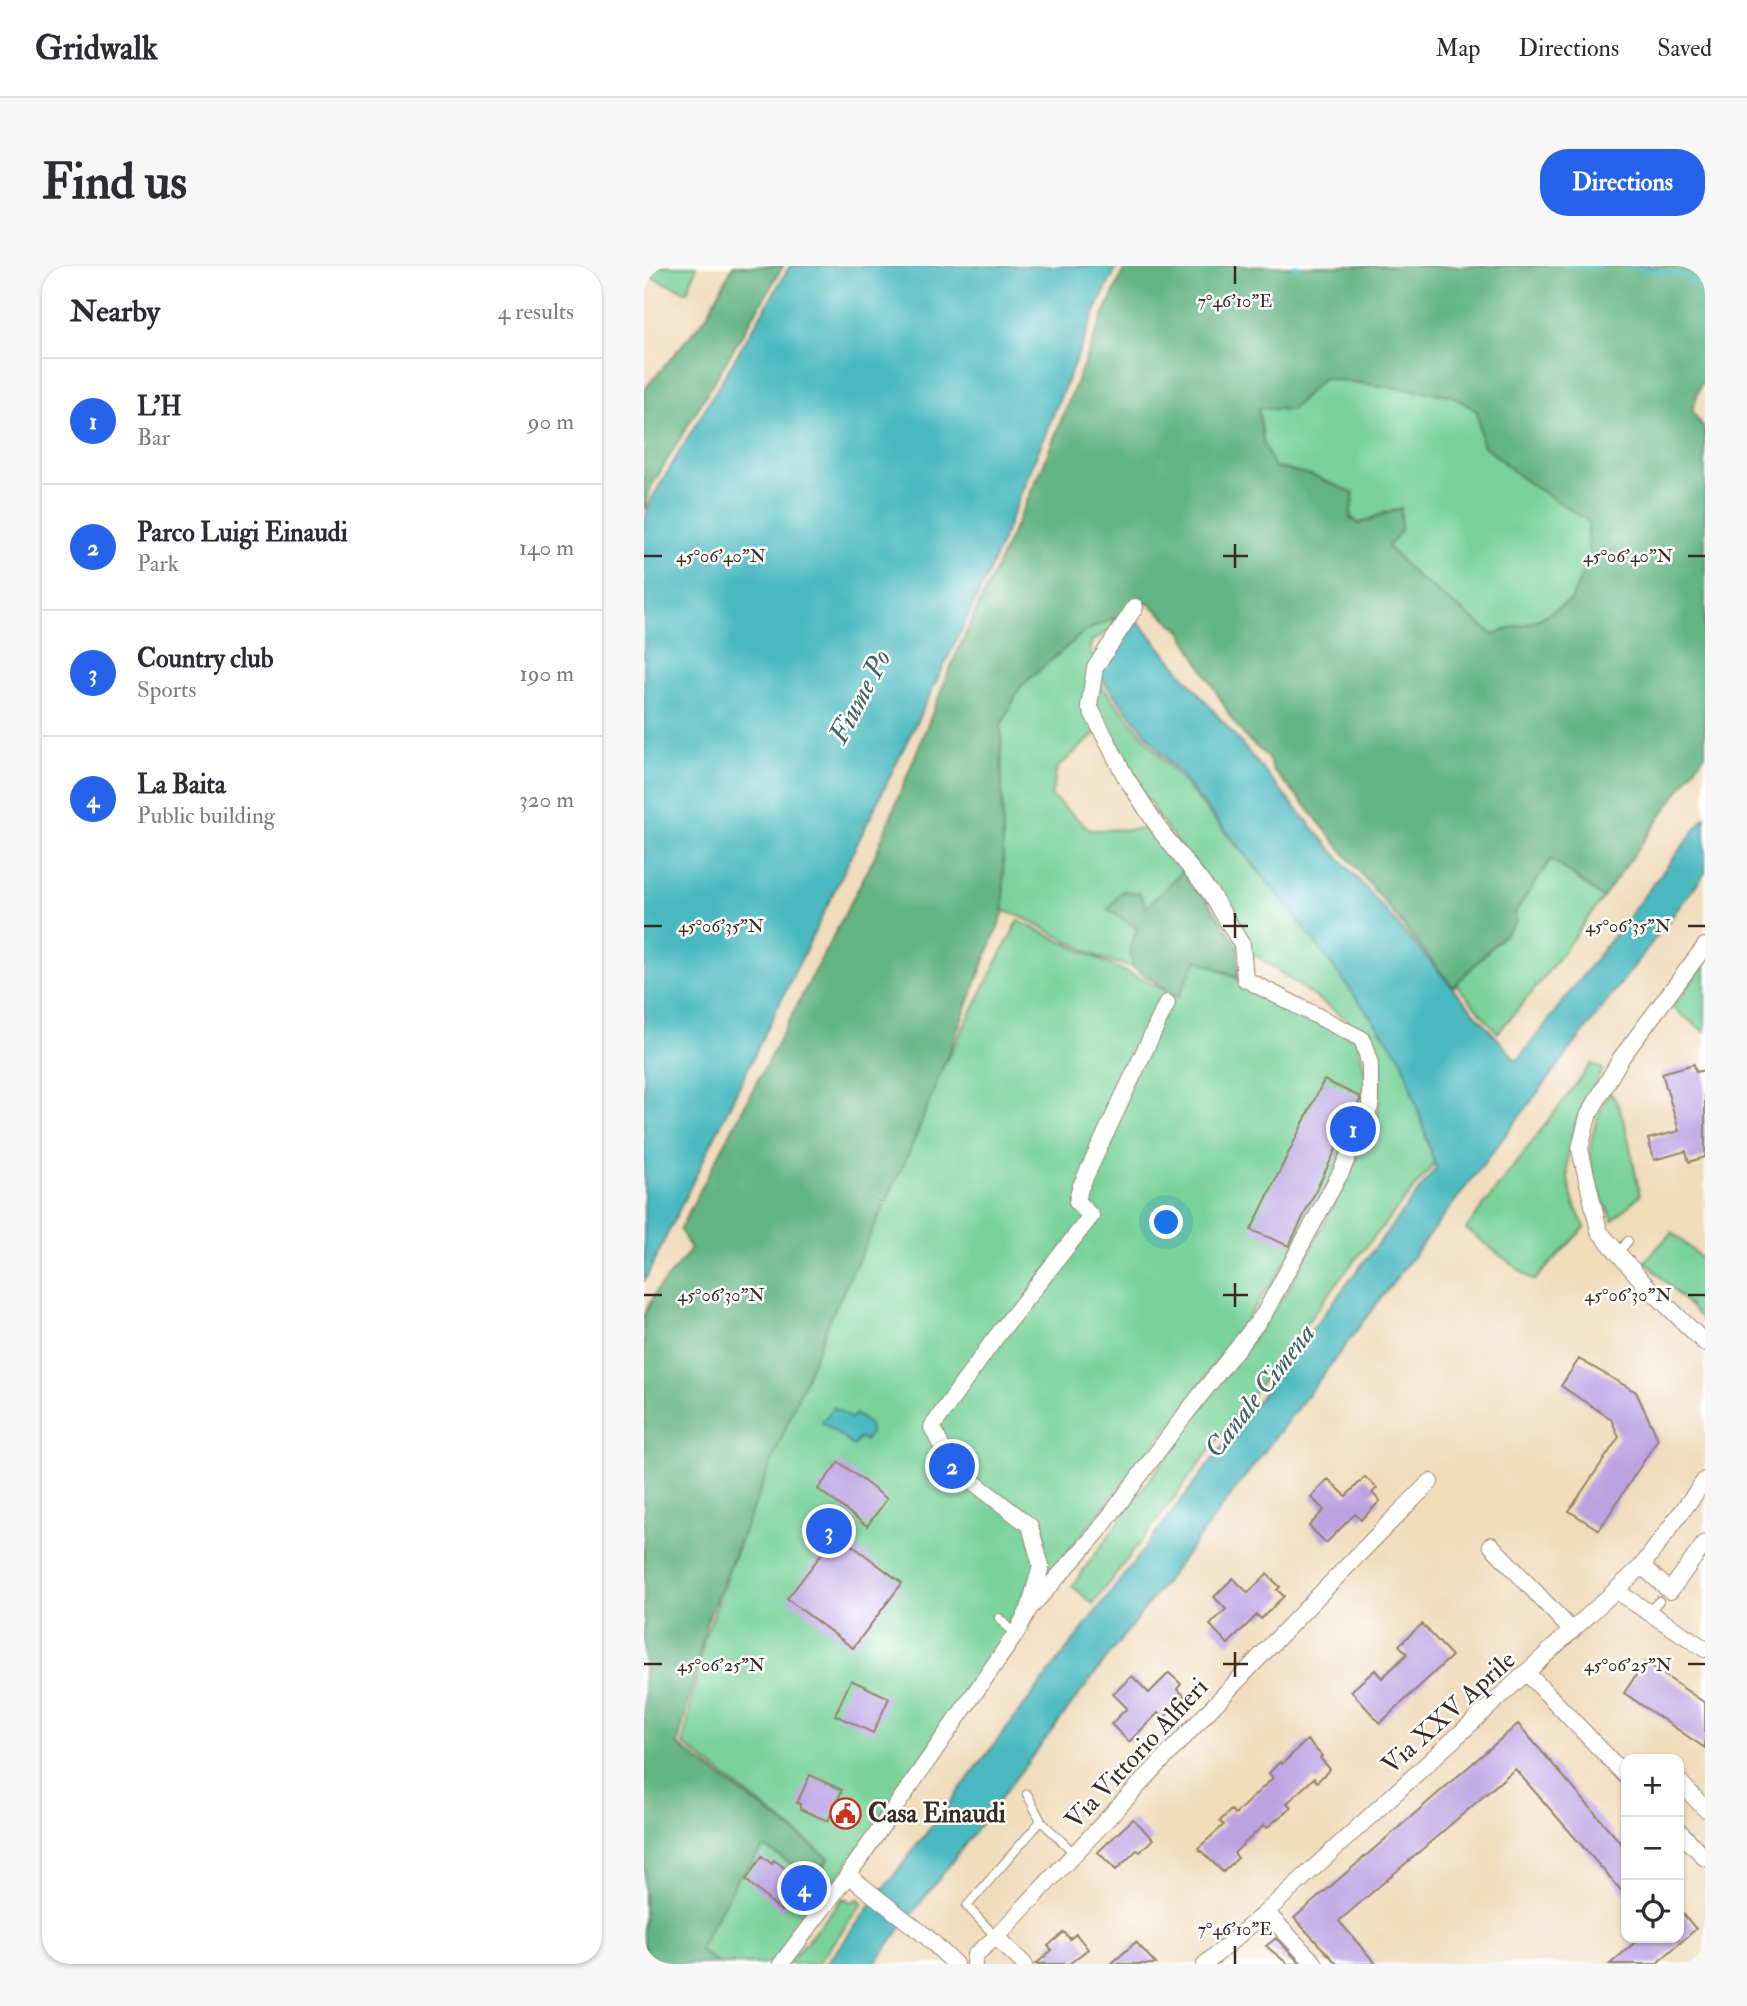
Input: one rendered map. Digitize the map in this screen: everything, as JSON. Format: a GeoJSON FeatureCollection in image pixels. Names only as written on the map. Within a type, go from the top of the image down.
{"type":"FeatureCollection","features":[{"type":"Feature","properties":{"kind":"street"},"geometry":{"type":"LineString","coordinates":[[1029,1609],[1097,1533],[1264,1314],[1341,1172],[1370,1107],[1370,1065],[1362,1039],[1245,979],[1242,945],[1211,894],[1161,833],[1132,788],[1089,706],[1096,668],[1135,607]]}},
{"type":"Feature","properties":{"kind":"street"},"geometry":{"type":"LineString","coordinates":[[1705,947],[1621,1058],[1588,1116],[1580,1149],[1600,1241],[1623,1247],[1642,1281],[1705,1343]]}},
{"type":"Feature","properties":{"kind":"street"},"geometry":{"type":"LineString","coordinates":[[781,1964],[848,1875],[1015,1635],[1029,1609],[1041,1566],[1030,1527],[950,1464],[932,1427],[993,1341],[1091,1216],[1077,1202],[1080,1188],[1167,1003]]}},
{"type":"Feature","properties":{"kind":"street","name":"Via XXV Aprile"},"geometry":{"type":"LineString","coordinates":[[1205,1964],[1642,1566],[1705,1480]]}},
{"type":"Feature","properties":{"kind":"street","name":"Via Vittorio Alfieri"},"geometry":{"type":"LineString","coordinates":[[974,1964],[975,1955],[996,1937],[1279,1636],[1430,1482]]}},
{"type":"Feature","properties":{"kind":"street"},"geometry":{"type":"LineString","coordinates":[[1642,1566],[1670,1591],[1705,1543]]}},
{"type":"Feature","properties":{"kind":"street"},"geometry":{"type":"LineString","coordinates":[[1491,1545],[1572,1631]]}},
{"type":"Feature","properties":{"kind":"street"},"geometry":{"type":"LineString","coordinates":[[1616,1591],[1654,1606],[1705,1649]]}},
{"type":"Feature","properties":{"kind":"street"},"geometry":{"type":"LineString","coordinates":[[1527,1673],[1621,1771]]}},
{"type":"Feature","properties":{"kind":"street"},"geometry":{"type":"LineString","coordinates":[[1684,1786],[1705,1809]]}},
{"type":"Feature","properties":{"kind":"street"},"geometry":{"type":"LineString","coordinates":[[1684,1836],[1704,1855]]}},
{"type":"Feature","properties":{"kind":"street"},"geometry":{"type":"LineString","coordinates":[[848,1875],[915,1927],[955,1964]]}},
{"type":"Feature","properties":{"kind":"street"},"geometry":{"type":"LineString","coordinates":[[1265,1912],[1315,1964]]}},
{"type":"Feature","properties":{"kind":"street"},"geometry":{"type":"LineString","coordinates":[[996,1937],[1024,1964]]}},
{"type":"Feature","properties":{"kind":"lane"},"geometry":{"type":"LineString","coordinates":[[999,1618],[1015,1635]]}},
{"type":"Feature","properties":{"kind":"lane"},"geometry":{"type":"LineString","coordinates":[[1027,1794],[1041,1821],[1074,1854]]}},
{"type":"Feature","properties":{"kind":"lane"},"geometry":{"type":"LineString","coordinates":[[996,1937],[967,1906],[1041,1821]]}},
{"type":"Feature","properties":{"kind":"green space"},"geometry":{"type":"Polygon","coordinates":[[[644,266],[697,266],[687,292],[644,274],[644,266]]]}},
{"type":"Feature","properties":{"kind":"green space"},"geometry":{"type":"Polygon","coordinates":[[[733,266],[783,266],[651,487],[644,511],[644,390],[706,317],[733,266]]]}},
{"type":"Feature","properties":{"kind":"green space"},"geometry":{"type":"Polygon","coordinates":[[[1126,266],[1705,266],[1705,382],[1701,383],[1692,411],[1705,430],[1705,754],[1603,898],[1551,859],[1514,914],[1516,922],[1453,987],[1306,806],[1273,770],[1267,756],[1247,739],[1233,721],[1181,631],[1148,603],[1085,631],[1020,687],[1001,726],[1004,911],[910,1151],[830,1319],[707,1621],[678,1745],[829,1858],[816,1879],[764,1847],[737,1879],[699,1949],[719,1964],[644,1964],[644,1315],[656,1291],[691,1250],[680,1229],[874,858],[954,659],[1042,468],[1102,318],[1126,266]],[[1323,378],[1291,410],[1258,408],[1264,445],[1274,467],[1311,475],[1354,493],[1350,517],[1358,524],[1401,508],[1401,531],[1388,547],[1417,577],[1493,634],[1536,621],[1571,600],[1588,561],[1588,521],[1524,480],[1482,444],[1477,411],[1450,395],[1323,378]]]}},
{"type":"Feature","properties":{"kind":"green space"},"geometry":{"type":"Polygon","coordinates":[[[1322,378],[1450,395],[1478,411],[1482,444],[1524,480],[1588,520],[1588,561],[1571,600],[1536,621],[1493,634],[1417,577],[1387,547],[1386,512],[1358,524],[1311,475],[1274,467],[1264,445],[1258,407],[1291,410],[1322,378]]]}},
{"type":"Feature","properties":{"kind":"green space"},"geometry":{"type":"Polygon","coordinates":[[[1117,617],[1111,629],[1091,642],[1090,654],[1106,662],[1097,681],[1291,910],[1402,1059],[1434,1164],[1350,1266],[1093,1604],[1072,1586],[1288,1290],[1331,1211],[1378,1114],[1381,1066],[1367,1034],[1253,953],[1217,894],[1159,818],[1096,710],[1095,734],[1057,768],[1051,796],[1090,830],[1153,829],[1185,868],[1146,909],[1130,947],[1133,968],[1101,958],[1020,916],[1004,911],[1001,726],[1020,687],[1085,631],[1117,617]]]}},
{"type":"Feature","properties":{"kind":"green space"},"geometry":{"type":"Polygon","coordinates":[[[1551,859],[1603,898],[1539,984],[1498,1033],[1456,984],[1516,922],[1514,914],[1551,859]]]}},
{"type":"Feature","properties":{"kind":"green space"},"geometry":{"type":"Polygon","coordinates":[[[1185,868],[1238,945],[1238,977],[1197,960],[1178,997],[1133,968],[1130,947],[1137,928],[1108,910],[1122,891],[1140,893],[1146,908],[1185,868]]]}},
{"type":"Feature","properties":{"kind":"green space"},"geometry":{"type":"Polygon","coordinates":[[[1018,921],[1166,991],[1196,958],[1358,1041],[1366,1079],[1360,1119],[1319,1203],[1274,1280],[1183,1409],[1020,1611],[1005,1638],[862,1844],[771,1964],[719,1964],[699,1949],[737,1879],[764,1847],[816,1879],[829,1858],[683,1744],[704,1640],[782,1425],[897,1157],[1018,921]]]}},
{"type":"Feature","properties":{"kind":"green space"},"geometry":{"type":"Polygon","coordinates":[[[1705,964],[1705,1032],[1672,1007],[1705,964]]]}},
{"type":"Feature","properties":{"kind":"green space"},"geometry":{"type":"Polygon","coordinates":[[[1592,1063],[1603,1070],[1581,1109],[1569,1146],[1567,1165],[1575,1205],[1585,1227],[1534,1281],[1466,1229],[1592,1063]]]}},
{"type":"Feature","properties":{"kind":"green space"},"geometry":{"type":"Polygon","coordinates":[[[1610,1092],[1616,1100],[1625,1125],[1640,1195],[1613,1220],[1594,1182],[1590,1160],[1594,1130],[1610,1092]]]}},
{"type":"Feature","properties":{"kind":"green space"},"geometry":{"type":"Polygon","coordinates":[[[1672,1232],[1705,1262],[1705,1322],[1645,1261],[1672,1232]]]}},
{"type":"Feature","properties":{"kind":"green space"},"geometry":{"type":"Polygon","coordinates":[[[843,1898],[851,1902],[859,1899],[863,1903],[817,1964],[788,1964],[843,1898]]]}},
{"type":"Feature","properties":{"kind":"water","name":"Fiume Po"},"geometry":{"type":"Polygon","coordinates":[[[790,266],[1117,266],[1098,305],[986,579],[644,1282],[644,522],[651,500],[790,266]]]}},
{"type":"Feature","properties":{"kind":"water"},"geometry":{"type":"Polygon","coordinates":[[[1137,620],[1299,812],[1517,1061],[1705,817],[1705,873],[874,1964],[826,1964],[1436,1168],[1402,1059],[1291,910],[1097,674],[1137,620]]]}},
{"type":"Feature","properties":{"kind":"water"},"geometry":{"type":"Polygon","coordinates":[[[834,1407],[851,1419],[855,1414],[869,1424],[870,1434],[865,1441],[860,1438],[853,1446],[822,1422],[834,1407]]]}},
{"type":"Feature","properties":{"kind":"building"},"geometry":{"type":"Polygon","coordinates":[[[1694,1064],[1696,1072],[1705,1070],[1705,1157],[1689,1162],[1686,1151],[1654,1160],[1648,1139],[1679,1131],[1662,1073],[1694,1064]]]}},
{"type":"Feature","properties":{"kind":"building"},"geometry":{"type":"Polygon","coordinates":[[[1324,1080],[1360,1097],[1360,1100],[1289,1246],[1251,1230],[1324,1080]]]}},
{"type":"Feature","properties":{"kind":"building"},"geometry":{"type":"Polygon","coordinates":[[[1579,1359],[1636,1392],[1658,1439],[1599,1530],[1569,1511],[1619,1437],[1611,1419],[1561,1386],[1579,1359]]]}},
{"type":"Feature","properties":{"kind":"building"},"geometry":{"type":"Polygon","coordinates":[[[839,1462],[887,1499],[867,1526],[818,1489],[839,1462]]]}},
{"type":"Feature","properties":{"kind":"building"},"geometry":{"type":"Polygon","coordinates":[[[1365,1477],[1377,1488],[1372,1493],[1380,1501],[1361,1520],[1355,1514],[1326,1543],[1309,1526],[1324,1510],[1311,1497],[1328,1479],[1346,1496],[1365,1477]]]}},
{"type":"Feature","properties":{"kind":"building"},"geometry":{"type":"Polygon","coordinates":[[[837,1534],[902,1583],[853,1648],[787,1599],[837,1534]]]}},
{"type":"Feature","properties":{"kind":"building"},"geometry":{"type":"Polygon","coordinates":[[[1267,1574],[1280,1587],[1277,1590],[1284,1596],[1261,1619],[1257,1615],[1228,1644],[1210,1625],[1226,1609],[1214,1597],[1233,1578],[1248,1593],[1267,1574]]]}},
{"type":"Feature","properties":{"kind":"building"},"geometry":{"type":"Polygon","coordinates":[[[1422,1624],[1452,1656],[1380,1723],[1351,1691],[1375,1670],[1382,1678],[1407,1654],[1399,1645],[1422,1624]]]}},
{"type":"Feature","properties":{"kind":"building"},"geometry":{"type":"Polygon","coordinates":[[[1645,1662],[1705,1703],[1705,1748],[1624,1693],[1645,1662]]]}},
{"type":"Feature","properties":{"kind":"building"},"geometry":{"type":"Polygon","coordinates":[[[1169,1673],[1181,1684],[1177,1689],[1185,1696],[1163,1719],[1158,1713],[1129,1742],[1111,1724],[1127,1708],[1113,1694],[1132,1676],[1149,1693],[1169,1673]]]}},
{"type":"Feature","properties":{"kind":"building"},"geometry":{"type":"Polygon","coordinates":[[[851,1680],[889,1698],[873,1733],[835,1715],[851,1680]]]}},
{"type":"Feature","properties":{"kind":"building"},"geometry":{"type":"Polygon","coordinates":[[[1518,1724],[1621,1843],[1621,1890],[1515,1769],[1339,1921],[1376,1964],[1337,1964],[1294,1918],[1518,1724]]]}},
{"type":"Feature","properties":{"kind":"building"},"geometry":{"type":"Polygon","coordinates":[[[1307,1740],[1330,1769],[1317,1782],[1314,1778],[1287,1803],[1291,1807],[1267,1828],[1264,1825],[1234,1853],[1238,1858],[1223,1872],[1198,1848],[1224,1825],[1220,1821],[1231,1810],[1235,1814],[1273,1778],[1269,1773],[1307,1740]]]}},
{"type":"Feature","properties":{"kind":"building"},"geometry":{"type":"Polygon","coordinates":[[[810,1775],[842,1790],[828,1821],[800,1809],[800,1804],[797,1803],[810,1775]]]}},
{"type":"Feature","properties":{"kind":"building"},"geometry":{"type":"Polygon","coordinates":[[[1133,1819],[1153,1839],[1116,1870],[1098,1852],[1133,1819]]]}},
{"type":"Feature","properties":{"kind":"building"},"geometry":{"type":"Polygon","coordinates":[[[762,1856],[772,1864],[774,1860],[803,1882],[800,1888],[810,1896],[800,1908],[790,1900],[781,1911],[746,1880],[762,1856]]]}},
{"type":"Feature","properties":{"kind":"building"},"geometry":{"type":"Polygon","coordinates":[[[1684,1915],[1696,1929],[1684,1940],[1684,1915]]]}},
{"type":"Feature","properties":{"kind":"building"},"geometry":{"type":"Polygon","coordinates":[[[1064,1932],[1070,1939],[1076,1934],[1088,1949],[1069,1964],[1036,1964],[1052,1950],[1048,1946],[1064,1932]]]}},
{"type":"Feature","properties":{"kind":"building"},"geometry":{"type":"Polygon","coordinates":[[[1276,1938],[1300,1964],[1288,1964],[1266,1946],[1276,1938]]]}},
{"type":"Feature","properties":{"kind":"building"},"geometry":{"type":"Polygon","coordinates":[[[1136,1942],[1156,1964],[1111,1964],[1136,1942]]]}},
{"type":"Feature","properties":{"kind":"building"},"geometry":{"type":"Polygon","coordinates":[[[1634,1943],[1680,1943],[1656,1964],[1610,1964],[1634,1943]]]}},
{"type":"Feature","properties":{"kind":"waterway"},"geometry":{"type":"LineString","coordinates":[[1294,266],[1299,266]]}},
{"type":"Feature","properties":{"kind":"waterway"},"geometry":{"type":"LineString","coordinates":[[1567,266],[1601,266]]}},
{"type":"Feature","properties":{"kind":"waterway"},"geometry":{"type":"LineString","coordinates":[[1625,266],[1679,274],[1705,288]]}},
{"type":"Feature","properties":{"kind":"place","name":"L'H"},"geometry":{"type":"Point","coordinates":[1353,1129]}},
{"type":"Feature","properties":{"kind":"place","name":"Parco Luigi Einaudi"},"geometry":{"type":"Point","coordinates":[952,1466]}},
{"type":"Feature","properties":{"kind":"place","name":"Country club"},"geometry":{"type":"Point","coordinates":[829,1531]}},
{"type":"Feature","properties":{"kind":"place","name":"Casa Einaudi"},"geometry":{"type":"Point","coordinates":[845,1813]}},
{"type":"Feature","properties":{"kind":"place","name":"La Baita"},"geometry":{"type":"Point","coordinates":[804,1888]}},
{"type":"Feature","properties":{"kind":"water label","name":"Canale Cimena"},"geometry":{"type":"Point","coordinates":[1259,1390]}}]}
